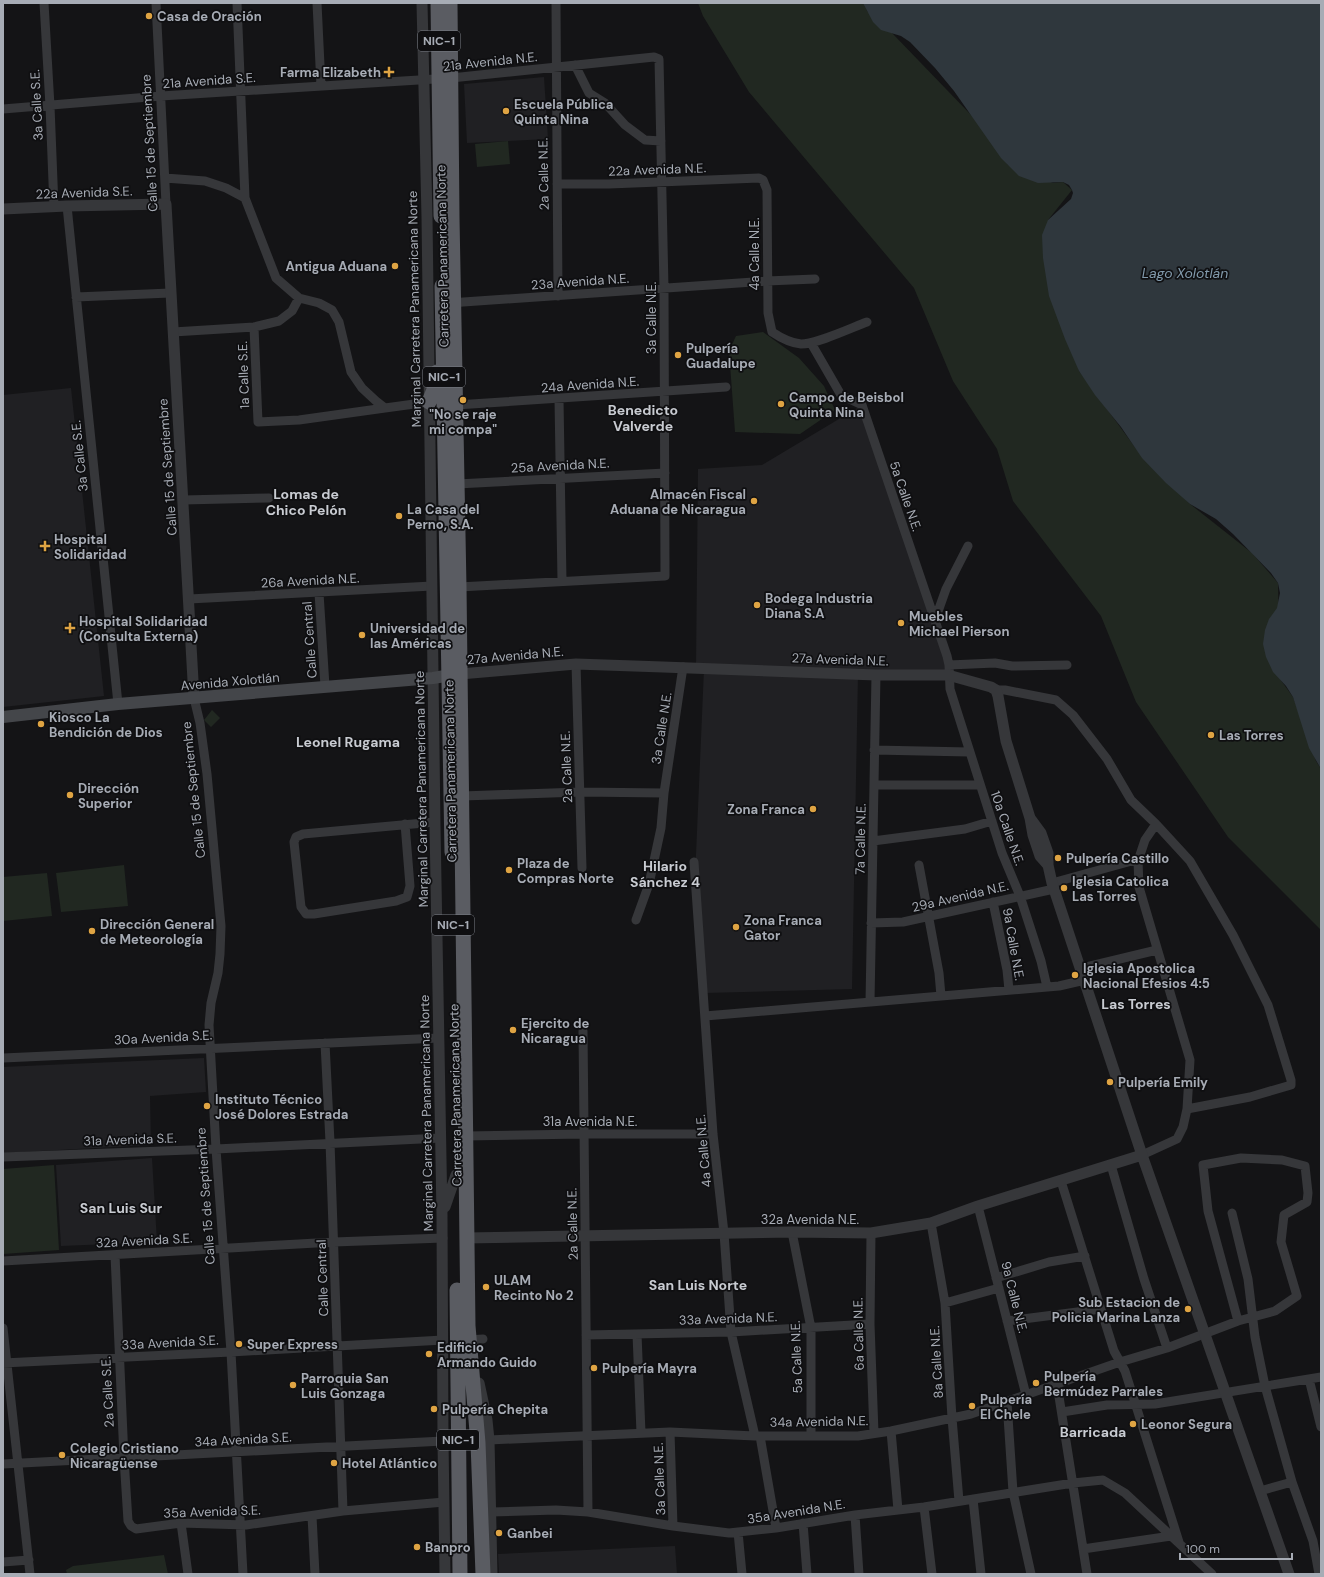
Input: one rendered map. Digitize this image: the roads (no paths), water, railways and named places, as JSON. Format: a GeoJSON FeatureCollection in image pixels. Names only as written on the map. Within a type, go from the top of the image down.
{"type":"FeatureCollection","features":[{"type":"Feature","properties":{"kind":"highway","name":"Carretera Panamericana Norte"},"geometry":{"type":"LineString","coordinates":[[438,3],[439,50],[445,78],[448,303],[447,676],[456,1175],[460,1574]]}},
{"type":"Feature","properties":{"kind":"highway","name":"Carretera Panamericana Norte"},"geometry":{"type":"LineString","coordinates":[[450,3],[445,78],[445,100],[452,116],[448,303],[456,405],[459,587],[447,676],[462,796],[466,1238],[476,1340],[483,1574]]}},
{"type":"Feature","properties":{"kind":"highway"},"geometry":{"type":"LineString","coordinates":[[429,402],[434,390],[438,369],[437,322],[448,303]]}},
{"type":"Feature","properties":{"kind":"main road","name":"Avenida Xolotlán"},"geometry":{"type":"LineString","coordinates":[[3,717],[118,704],[447,676]]}},
{"type":"Feature","properties":{"kind":"street","name":"3a Calle S.E."},"geometry":{"type":"LineString","coordinates":[[44,3],[54,206]]}},
{"type":"Feature","properties":{"kind":"street","name":"Calle 15 de Septiembre"},"geometry":{"type":"LineString","coordinates":[[156,3],[172,332],[194,698],[200,723],[207,774],[221,926],[218,973],[211,1003],[209,1025],[216,1149],[231,1352],[239,1525],[243,1574]]}},
{"type":"Feature","properties":{"kind":"street"},"geometry":{"type":"LineString","coordinates":[[237,3],[245,198],[276,278],[299,298],[319,303],[332,310],[340,322],[352,372],[362,388],[376,401],[385,408],[429,402]]}},
{"type":"Feature","properties":{"kind":"street"},"geometry":{"type":"LineString","coordinates":[[317,3],[321,86]]}},
{"type":"Feature","properties":{"kind":"street","name":"Marginal Carretera Panamericana Norte"},"geometry":{"type":"LineString","coordinates":[[422,3],[422,80],[427,217],[432,586],[447,676],[435,822],[443,1238],[443,1441],[445,1574]]}},
{"type":"Feature","properties":{"kind":"street","name":"2a Calle N.E."},"geometry":{"type":"LineString","coordinates":[[556,3],[558,296]]}},
{"type":"Feature","properties":{"kind":"street","name":"21a Avenida N.E."},"geometry":{"type":"LineString","coordinates":[[321,86],[445,78],[654,57],[660,61]]}},
{"type":"Feature","properties":{"kind":"street","name":"3a Calle N.E."},"geometry":{"type":"LineString","coordinates":[[562,581],[666,576],[664,288],[660,61]]}},
{"type":"Feature","properties":{"kind":"street"},"geometry":{"type":"LineString","coordinates":[[575,65],[589,93],[605,103],[625,125],[645,140],[661,141]]}},
{"type":"Feature","properties":{"kind":"street","name":"21a Avenida S.E."},"geometry":{"type":"LineString","coordinates":[[3,109],[161,96],[321,86]]}},
{"type":"Feature","properties":{"kind":"street"},"geometry":{"type":"LineString","coordinates":[[165,178],[205,181],[226,188],[245,198]]}},
{"type":"Feature","properties":{"kind":"street","name":"22a Avenida N.E."},"geometry":{"type":"LineString","coordinates":[[557,184],[609,184],[759,178]]}},
{"type":"Feature","properties":{"kind":"street","name":"4a Calle N.E."},"geometry":{"type":"LineString","coordinates":[[759,178],[763,180],[767,190],[768,313],[772,332],[790,342],[801,344],[811,343]]}},
{"type":"Feature","properties":{"kind":"street","name":"22a Avenida S.E."},"geometry":{"type":"LineString","coordinates":[[3,209],[54,206],[166,204]]}},
{"type":"Feature","properties":{"kind":"street","name":"3a Calle S.E."},"geometry":{"type":"LineString","coordinates":[[67,206],[118,704]]}},
{"type":"Feature","properties":{"kind":"street","name":"23a Avenida N.E."},"geometry":{"type":"LineString","coordinates":[[448,303],[767,280],[815,279]]}},
{"type":"Feature","properties":{"kind":"street"},"geometry":{"type":"LineString","coordinates":[[76,297],[170,293]]}},
{"type":"Feature","properties":{"kind":"street"},"geometry":{"type":"LineString","coordinates":[[172,332],[254,327],[279,321],[292,311],[299,298]]}},
{"type":"Feature","properties":{"kind":"street"},"geometry":{"type":"LineString","coordinates":[[811,343],[868,322]]}},
{"type":"Feature","properties":{"kind":"street","name":"1a Calle S.E."},"geometry":{"type":"LineString","coordinates":[[254,327],[258,422],[298,420],[385,408]]}},
{"type":"Feature","properties":{"kind":"street","name":"5a Calle N.E."},"geometry":{"type":"LineString","coordinates":[[811,343],[841,396],[862,406],[934,620],[948,670]]}},
{"type":"Feature","properties":{"kind":"street","name":"24a Avenida N.E."},"geometry":{"type":"LineString","coordinates":[[456,405],[664,392],[726,386]]}},
{"type":"Feature","properties":{"kind":"street"},"geometry":{"type":"LineString","coordinates":[[459,587],[562,581],[559,399]]}},
{"type":"Feature","properties":{"kind":"street","name":"25a Avenida N.E."},"geometry":{"type":"LineString","coordinates":[[457,484],[665,473]]}},
{"type":"Feature","properties":{"kind":"street"},"geometry":{"type":"LineString","coordinates":[[183,500],[269,498]]}},
{"type":"Feature","properties":{"kind":"street"},"geometry":{"type":"LineString","coordinates":[[934,620],[946,589],[968,546]]}},
{"type":"Feature","properties":{"kind":"street","name":"26a Avenida N.E."},"geometry":{"type":"LineString","coordinates":[[189,599],[432,586]]}},
{"type":"Feature","properties":{"kind":"street","name":"Calle Central"},"geometry":{"type":"LineString","coordinates":[[319,593],[325,686]]}},
{"type":"Feature","properties":{"kind":"street"},"geometry":{"type":"LineString","coordinates":[[948,670],[995,663],[1012,666],[1067,665]]}},
{"type":"Feature","properties":{"kind":"street","name":"2a Calle N.E."},"geometry":{"type":"LineString","coordinates":[[576,664],[582,868]]}},
{"type":"Feature","properties":{"kind":"street","name":"27a Avenida N.E."},"geometry":{"type":"LineString","coordinates":[[447,676],[576,664],[876,675],[948,670],[996,690],[1005,690],[1056,700],[1073,716],[1107,759],[1131,800],[1156,824],[1190,861],[1233,935],[1268,1005],[1291,1080],[1291,1085],[1250,1097],[1187,1109]]}},
{"type":"Feature","properties":{"kind":"street","name":"3a Calle N.E."},"geometry":{"type":"LineString","coordinates":[[636,920],[649,884],[661,828],[664,793],[683,667]]}},
{"type":"Feature","properties":{"kind":"street","name":"10a Calle N.E."},"geometry":{"type":"LineString","coordinates":[[948,670],[950,689],[969,752],[1002,853],[1020,896],[1041,961],[1047,987]]}},
{"type":"Feature","properties":{"kind":"street","name":"7a Calle N.E."},"geometry":{"type":"LineString","coordinates":[[870,1002],[876,675]]}},
{"type":"Feature","properties":{"kind":"street"},"geometry":{"type":"LineString","coordinates":[[996,690],[1006,741],[1030,818],[1033,835],[1040,856],[1048,865],[1053,886],[1082,968],[1142,1154],[1289,1574]]}},
{"type":"Feature","properties":{"kind":"street"},"geometry":{"type":"LineString","coordinates":[[874,750],[969,752]]}},
{"type":"Feature","properties":{"kind":"street"},"geometry":{"type":"LineString","coordinates":[[874,785],[980,785]]}},
{"type":"Feature","properties":{"kind":"street"},"geometry":{"type":"LineString","coordinates":[[462,796],[580,792],[664,793]]}},
{"type":"Feature","properties":{"kind":"street"},"geometry":{"type":"LineString","coordinates":[[873,841],[965,829],[992,821]]}},
{"type":"Feature","properties":{"kind":"street"},"geometry":{"type":"LineString","coordinates":[[405,824],[410,886],[407,897],[396,901],[306,914],[301,907],[300,900],[294,842],[296,837],[303,834],[405,824],[435,822]]}},
{"type":"Feature","properties":{"kind":"street"},"geometry":{"type":"LineString","coordinates":[[1142,1154],[1177,1139],[1183,1127],[1187,1109],[1190,1060],[1139,887],[1139,859],[1145,840],[1156,824]]}},
{"type":"Feature","properties":{"kind":"street","name":"29a Avenida N.E."},"geometry":{"type":"LineString","coordinates":[[871,923],[903,922],[1020,896],[1139,859]]}},
{"type":"Feature","properties":{"kind":"street","name":"4a Calle N.E."},"geometry":{"type":"LineString","coordinates":[[694,862],[713,1134],[724,1233],[731,1332],[757,1436],[776,1528]]}},
{"type":"Feature","properties":{"kind":"street"},"geometry":{"type":"LineString","coordinates":[[919,865],[939,973],[941,996]]}},
{"type":"Feature","properties":{"kind":"street","name":"9a Calle N.E."},"geometry":{"type":"LineString","coordinates":[[993,902],[1007,970],[1009,990]]}},
{"type":"Feature","properties":{"kind":"street"},"geometry":{"type":"LineString","coordinates":[[1082,968],[1157,950]]}},
{"type":"Feature","properties":{"kind":"street"},"geometry":{"type":"LineString","coordinates":[[705,1016],[1059,986],[1085,980]]}},
{"type":"Feature","properties":{"kind":"street","name":"2a Calle N.E."},"geometry":{"type":"LineString","coordinates":[[583,1031],[588,1512]]}},
{"type":"Feature","properties":{"kind":"street","name":"Calle Central"},"geometry":{"type":"LineString","coordinates":[[325,1043],[334,1242],[343,1511]]}},
{"type":"Feature","properties":{"kind":"street","name":"30a Avenida S.E."},"geometry":{"type":"LineString","coordinates":[[3,1058],[325,1043],[439,1043]]}},
{"type":"Feature","properties":{"kind":"street","name":"31a Avenida N.E."},"geometry":{"type":"LineString","coordinates":[[466,1136],[713,1134]]}},
{"type":"Feature","properties":{"kind":"street"},"geometry":{"type":"LineString","coordinates":[[330,1142],[441,1138]]}},
{"type":"Feature","properties":{"kind":"street","name":"31a Avenida S.E."},"geometry":{"type":"LineString","coordinates":[[3,1157],[216,1149],[330,1142]]}},
{"type":"Feature","properties":{"kind":"street","name":"32a Avenida N.E."},"geometry":{"type":"LineString","coordinates":[[466,1238],[792,1232],[871,1233],[931,1223],[978,1206],[1061,1181],[1142,1154]]}},
{"type":"Feature","properties":{"kind":"street","name":"34a Avenida N.E."},"geometry":{"type":"LineString","coordinates":[[489,1440],[670,1432],[757,1436],[858,1436],[891,1431],[971,1414],[1007,1402],[1120,1362],[1167,1348],[1238,1321],[1275,1311],[1297,1296],[1281,1242],[1284,1215],[1307,1202],[1308,1193],[1305,1166],[1282,1160],[1241,1158],[1203,1165],[1208,1211],[1238,1321]]}},
{"type":"Feature","properties":{"kind":"street"},"geometry":{"type":"LineString","coordinates":[[1111,1165],[1144,1279],[1167,1348]]}},
{"type":"Feature","properties":{"kind":"street"},"geometry":{"type":"LineString","coordinates":[[442,1215],[456,1175]]}},
{"type":"Feature","properties":{"kind":"street"},"geometry":{"type":"LineString","coordinates":[[1061,1181],[1114,1351],[1125,1371],[1179,1543]]}},
{"type":"Feature","properties":{"kind":"street","name":"9a Calle N.E."},"geometry":{"type":"LineString","coordinates":[[978,1206],[1026,1395]]}},
{"type":"Feature","properties":{"kind":"street"},"geometry":{"type":"LineString","coordinates":[[1232,1212],[1248,1279],[1255,1337],[1266,1386],[1292,1482],[1313,1541],[1319,1574]]}},
{"type":"Feature","properties":{"kind":"street","name":"8a Calle N.E."},"geometry":{"type":"LineString","coordinates":[[931,1223],[945,1303],[959,1501]]}},
{"type":"Feature","properties":{"kind":"street","name":"5a Calle N.E."},"geometry":{"type":"LineString","coordinates":[[792,1232],[810,1328],[812,1435]]}},
{"type":"Feature","properties":{"kind":"street","name":"6a Calle N.E."},"geometry":{"type":"LineString","coordinates":[[871,1233],[870,1324],[874,1433]]}},
{"type":"Feature","properties":{"kind":"street"},"geometry":{"type":"LineString","coordinates":[[334,1242],[443,1238]]}},
{"type":"Feature","properties":{"kind":"street","name":"32a Avenida S.E."},"geometry":{"type":"LineString","coordinates":[[3,1261],[334,1242]]}},
{"type":"Feature","properties":{"kind":"street","name":"2a Calle S.E."},"geometry":{"type":"LineString","coordinates":[[115,1255],[124,1458],[128,1521],[130,1526]]}},
{"type":"Feature","properties":{"kind":"street"},"geometry":{"type":"LineString","coordinates":[[996,1278],[1049,1262],[1085,1256]]}},
{"type":"Feature","properties":{"kind":"street"},"geometry":{"type":"LineString","coordinates":[[945,1303],[999,1288]]}},
{"type":"Feature","properties":{"kind":"street"},"geometry":{"type":"LineString","coordinates":[[1007,1321],[1101,1309]]}},
{"type":"Feature","properties":{"kind":"street","name":"33a Avenida N.E."},"geometry":{"type":"LineString","coordinates":[[586,1335],[731,1332],[870,1324]]}},
{"type":"Feature","properties":{"kind":"street"},"geometry":{"type":"LineString","coordinates":[[3,1328],[5,1363],[30,1574]]}},
{"type":"Feature","properties":{"kind":"street"},"geometry":{"type":"LineString","coordinates":[[637,1334],[641,1433]]}},
{"type":"Feature","properties":{"kind":"street"},"geometry":{"type":"LineString","coordinates":[[338,1346],[443,1340]]}},
{"type":"Feature","properties":{"kind":"street","name":"NIC-1"},"geometry":{"type":"LineString","coordinates":[[476,1340],[489,1440]]}},
{"type":"Feature","properties":{"kind":"street","name":"33a Avenida S.E."},"geometry":{"type":"LineString","coordinates":[[5,1363],[338,1346]]}},
{"type":"Feature","properties":{"kind":"street"},"geometry":{"type":"LineString","coordinates":[[1062,1412],[1107,1405],[1155,1404],[1321,1377]]}},
{"type":"Feature","properties":{"kind":"street"},"geometry":{"type":"LineString","coordinates":[[1309,1379],[1321,1427]]}},
{"type":"Feature","properties":{"kind":"street"},"geometry":{"type":"LineString","coordinates":[[1057,1384],[1087,1574]]}},
{"type":"Feature","properties":{"kind":"street"},"geometry":{"type":"LineString","coordinates":[[1007,1402],[1013,1492],[1031,1574]]}},
{"type":"Feature","properties":{"kind":"street"},"geometry":{"type":"LineString","coordinates":[[891,1431],[898,1510]]}},
{"type":"Feature","properties":{"kind":"street","name":"3a Calle N.E."},"geometry":{"type":"LineString","coordinates":[[670,1432],[673,1526]]}},
{"type":"Feature","properties":{"kind":"street"},"geometry":{"type":"LineString","coordinates":[[489,1440],[492,1574]]}},
{"type":"Feature","properties":{"kind":"street"},"geometry":{"type":"LineString","coordinates":[[341,1447],[443,1441]]}},
{"type":"Feature","properties":{"kind":"street","name":"34a Avenida S.E."},"geometry":{"type":"LineString","coordinates":[[3,1464],[341,1447]]}},
{"type":"Feature","properties":{"kind":"street","name":"35a Avenida N.E."},"geometry":{"type":"LineString","coordinates":[[491,1512],[556,1510],[588,1512],[673,1526],[729,1533],[776,1528],[855,1515],[924,1507],[1073,1483],[1103,1480],[1125,1493],[1171,1536]]}},
{"type":"Feature","properties":{"kind":"street"},"geometry":{"type":"LineString","coordinates":[[1260,1491],[1292,1482]]}},
{"type":"Feature","properties":{"kind":"street"},"geometry":{"type":"LineString","coordinates":[[973,1499],[981,1574]]}},
{"type":"Feature","properties":{"kind":"street"},"geometry":{"type":"LineString","coordinates":[[343,1511],[444,1502]]}},
{"type":"Feature","properties":{"kind":"street"},"geometry":{"type":"LineString","coordinates":[[924,1507],[932,1574]]}},
{"type":"Feature","properties":{"kind":"street","name":"35a Avenida S.E."},"geometry":{"type":"LineString","coordinates":[[130,1526],[136,1529],[181,1523],[239,1525],[343,1511]]}},
{"type":"Feature","properties":{"kind":"street"},"geometry":{"type":"LineString","coordinates":[[855,1515],[859,1574]]}},
{"type":"Feature","properties":{"kind":"street"},"geometry":{"type":"LineString","coordinates":[[312,1516],[315,1574]]}},
{"type":"Feature","properties":{"kind":"street"},"geometry":{"type":"LineString","coordinates":[[181,1523],[188,1574]]}},
{"type":"Feature","properties":{"kind":"street"},"geometry":{"type":"LineString","coordinates":[[803,1523],[807,1574]]}},
{"type":"Feature","properties":{"kind":"street"},"geometry":{"type":"LineString","coordinates":[[738,1532],[742,1574]]}},
{"type":"Feature","properties":{"kind":"street"},"geometry":{"type":"LineString","coordinates":[[1083,1549],[1171,1536],[1210,1573]]}},
{"type":"Feature","properties":{"kind":"street"},"geometry":{"type":"LineString","coordinates":[[3,1562],[29,1560]]}},
{"type":"Feature","properties":{"kind":"water","name":"Lago Xolotlán"},"geometry":{"type":"Polygon","coordinates":[[[863,3],[1321,3],[1321,769],[1309,748],[1293,697],[1286,686],[1273,672],[1266,657],[1263,644],[1265,630],[1269,619],[1277,608],[1280,593],[1278,583],[1271,573],[1233,534],[1216,519],[1190,504],[1166,483],[1142,458],[1079,371],[1065,339],[1049,296],[1043,258],[1042,235],[1048,220],[1071,199],[1073,193],[1072,190],[1069,185],[1063,182],[1038,183],[1019,176],[1001,158],[954,91],[935,68],[910,42],[901,36],[881,30],[873,22],[863,3]]]}},
{"type":"Feature","properties":{"kind":"place","name":"Casa de Oración"},"geometry":{"type":"Point","coordinates":[149,16]}},
{"type":"Feature","properties":{"kind":"place","name":"Farma Elizabeth"},"geometry":{"type":"Point","coordinates":[389,72]}},
{"type":"Feature","properties":{"kind":"place","name":"Escuela Pública Quinta Nina"},"geometry":{"type":"Point","coordinates":[506,111]}},
{"type":"Feature","properties":{"kind":"place","name":"Antigua Aduana"},"geometry":{"type":"Point","coordinates":[395,266]}},
{"type":"Feature","properties":{"kind":"place","name":"Pulpería Guadalupe"},"geometry":{"type":"Point","coordinates":[678,355]}},
{"type":"Feature","properties":{"kind":"place","name":"\"No se raje mi compa\""},"geometry":{"type":"Point","coordinates":[463,400]}},
{"type":"Feature","properties":{"kind":"place","name":"Campo de Beisbol Quinta Nina"},"geometry":{"type":"Point","coordinates":[781,404]}},
{"type":"Feature","properties":{"kind":"place","name":"Almacén Fiscal Aduana de Nicaragua"},"geometry":{"type":"Point","coordinates":[754,501]}},
{"type":"Feature","properties":{"kind":"place","name":"La Casa del Perno, S.A."},"geometry":{"type":"Point","coordinates":[399,516]}},
{"type":"Feature","properties":{"kind":"place","name":"Hospital Solidaridad"},"geometry":{"type":"Point","coordinates":[45,546]}},
{"type":"Feature","properties":{"kind":"place","name":"Bodega Industria Diana S.A"},"geometry":{"type":"Point","coordinates":[757,605]}},
{"type":"Feature","properties":{"kind":"place","name":"Muebles Michael Pierson"},"geometry":{"type":"Point","coordinates":[901,623]}},
{"type":"Feature","properties":{"kind":"place","name":"Hospital Solidaridad (Consulta Externa)"},"geometry":{"type":"Point","coordinates":[70,628]}},
{"type":"Feature","properties":{"kind":"place","name":"Universidad de las Américas"},"geometry":{"type":"Point","coordinates":[362,635]}},
{"type":"Feature","properties":{"kind":"place","name":"Kiosco La Bendición de Dios"},"geometry":{"type":"Point","coordinates":[41,724]}},
{"type":"Feature","properties":{"kind":"place","name":"Las Torres"},"geometry":{"type":"Point","coordinates":[1211,735]}},
{"type":"Feature","properties":{"kind":"place","name":"Dirección Superior"},"geometry":{"type":"Point","coordinates":[70,795]}},
{"type":"Feature","properties":{"kind":"place","name":"Zona Franca"},"geometry":{"type":"Point","coordinates":[813,809]}},
{"type":"Feature","properties":{"kind":"place","name":"Pulpería Castillo"},"geometry":{"type":"Point","coordinates":[1058,858]}},
{"type":"Feature","properties":{"kind":"place","name":"Plaza de Compras Norte"},"geometry":{"type":"Point","coordinates":[509,870]}},
{"type":"Feature","properties":{"kind":"place","name":"Iglesia Catolica Las Torres"},"geometry":{"type":"Point","coordinates":[1064,888]}},
{"type":"Feature","properties":{"kind":"place","name":"Zona Franca Gator"},"geometry":{"type":"Point","coordinates":[736,927]}},
{"type":"Feature","properties":{"kind":"place","name":"Dirección General de Meteorología"},"geometry":{"type":"Point","coordinates":[92,931]}},
{"type":"Feature","properties":{"kind":"place","name":"Iglesia Apostolica Nacional Efesios 4:5"},"geometry":{"type":"Point","coordinates":[1075,975]}},
{"type":"Feature","properties":{"kind":"place","name":"Ejercito de Nicaragua"},"geometry":{"type":"Point","coordinates":[513,1030]}},
{"type":"Feature","properties":{"kind":"place","name":"Pulpería Emily"},"geometry":{"type":"Point","coordinates":[1110,1082]}},
{"type":"Feature","properties":{"kind":"place","name":"Instituto Técnico José Dolores Estrada"},"geometry":{"type":"Point","coordinates":[207,1106]}},
{"type":"Feature","properties":{"kind":"place","name":"ULAM Recinto No 2"},"geometry":{"type":"Point","coordinates":[486,1287]}},
{"type":"Feature","properties":{"kind":"place","name":"Sub Estacion de Policia Marina Lanza"},"geometry":{"type":"Point","coordinates":[1188,1309]}},
{"type":"Feature","properties":{"kind":"place","name":"Super Express"},"geometry":{"type":"Point","coordinates":[239,1344]}},
{"type":"Feature","properties":{"kind":"place","name":"Edificio Armando Guido"},"geometry":{"type":"Point","coordinates":[429,1354]}},
{"type":"Feature","properties":{"kind":"place","name":"Pulpería Mayra"},"geometry":{"type":"Point","coordinates":[594,1368]}},
{"type":"Feature","properties":{"kind":"place","name":"Pulpería Bermúdez Parrales"},"geometry":{"type":"Point","coordinates":[1036,1383]}},
{"type":"Feature","properties":{"kind":"place","name":"Parroquia San Luis Gonzaga"},"geometry":{"type":"Point","coordinates":[293,1385]}},
{"type":"Feature","properties":{"kind":"place","name":"Pulpería El Chele"},"geometry":{"type":"Point","coordinates":[972,1406]}},
{"type":"Feature","properties":{"kind":"place","name":"Pulpería Chepita"},"geometry":{"type":"Point","coordinates":[434,1409]}},
{"type":"Feature","properties":{"kind":"place","name":"Leonor Segura"},"geometry":{"type":"Point","coordinates":[1133,1424]}},
{"type":"Feature","properties":{"kind":"place","name":"Colegio Cristiano Nicaragüense"},"geometry":{"type":"Point","coordinates":[62,1455]}},
{"type":"Feature","properties":{"kind":"place","name":"Hotel Atlántico"},"geometry":{"type":"Point","coordinates":[334,1463]}},
{"type":"Feature","properties":{"kind":"place","name":"Ganbei"},"geometry":{"type":"Point","coordinates":[499,1533]}},
{"type":"Feature","properties":{"kind":"place","name":"Banpro"},"geometry":{"type":"Point","coordinates":[417,1547]}},
{"type":"Feature","properties":{"kind":"district","name":"Benedicto Valverde"},"geometry":{"type":"Point","coordinates":[643,418]}},
{"type":"Feature","properties":{"kind":"district","name":"Lomas de Chico Pelón"},"geometry":{"type":"Point","coordinates":[306,502]}},
{"type":"Feature","properties":{"kind":"district","name":"Leonel Rugama"},"geometry":{"type":"Point","coordinates":[348,742]}},
{"type":"Feature","properties":{"kind":"district","name":"Hilario Sánchez 4"},"geometry":{"type":"Point","coordinates":[665,874]}},
{"type":"Feature","properties":{"kind":"district","name":"Las Torres"},"geometry":{"type":"Point","coordinates":[1136,1004]}},
{"type":"Feature","properties":{"kind":"district","name":"San Luis Sur"},"geometry":{"type":"Point","coordinates":[121,1208]}},
{"type":"Feature","properties":{"kind":"district","name":"San Luis Norte"},"geometry":{"type":"Point","coordinates":[698,1285]}},
{"type":"Feature","properties":{"kind":"district","name":"Barricada"},"geometry":{"type":"Point","coordinates":[1093,1432]}}]}
